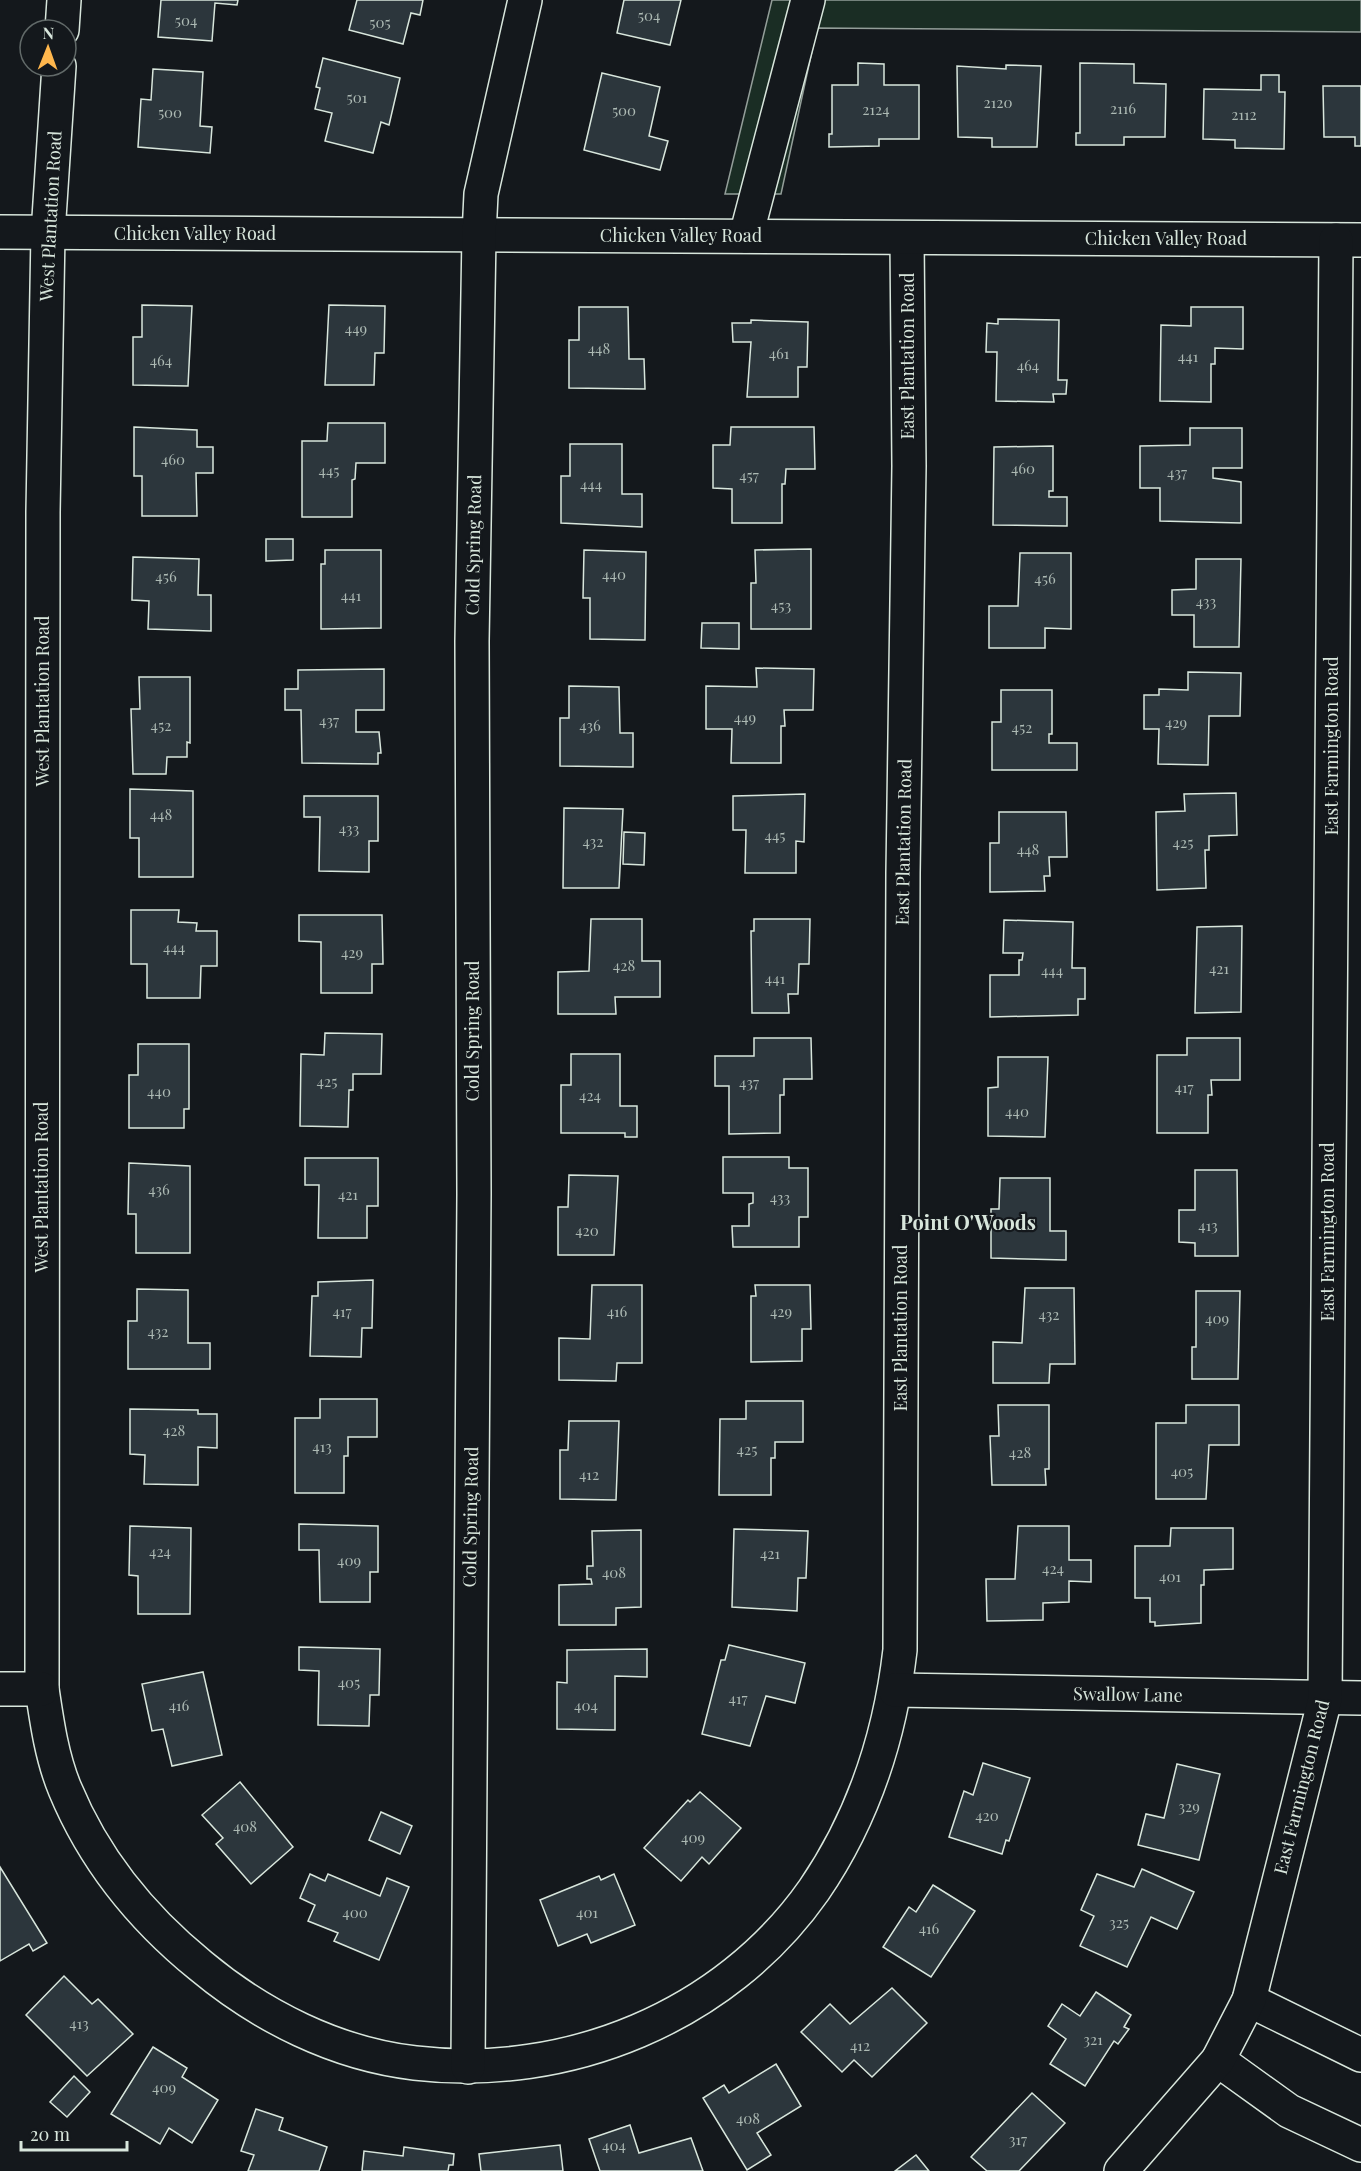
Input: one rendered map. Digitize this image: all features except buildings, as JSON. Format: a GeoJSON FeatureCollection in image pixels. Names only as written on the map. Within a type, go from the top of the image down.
{"type":"FeatureCollection","features":[{"type":"Feature","properties":{"kind":"street"},"geometry":{"type":"LineString","coordinates":[[63,18],[64,0]]}},
{"type":"Feature","properties":{"kind":"street","name":"Cold Spring Road"},"geometry":{"type":"LineString","coordinates":[[468,2067],[474,1194],[472,641],[479,236],[481,194],[525,0]]}},
{"type":"Feature","properties":{"kind":"street"},"geometry":{"type":"LineString","coordinates":[[746,236],[808,0]]}},
{"type":"Feature","properties":{"kind":"street","name":"West Plantation Road"},"geometry":{"type":"LineString","coordinates":[[58,78],[48,233],[43,512],[42,1689],[51,1745],[65,1789],[100,1855],[129,1895],[170,1941],[228,1988],[271,2015],[317,2037],[377,2056],[414,2063],[468,2067]]}},
{"type":"Feature","properties":{"kind":"street","name":"Chicken Valley Road"},"geometry":{"type":"LineString","coordinates":[[0,232],[1348,240]]}},
{"type":"Feature","properties":{"kind":"street","name":"East Plantation Road"},"geometry":{"type":"LineString","coordinates":[[468,2067],[533,2062],[603,2045],[647,2028],[699,2000],[728,1979],[773,1938],[806,1899],[845,1840],[871,1784],[889,1724],[900,1650],[903,885],[909,466],[907,238]]}},
{"type":"Feature","properties":{"kind":"street","name":"East Farmington Road"},"geometry":{"type":"LineString","coordinates":[[1121,2171],[1218,2060],[1249,2000],[1325,1699],[1348,240]]}},
{"type":"Feature","properties":{"kind":"street"},"geometry":{"type":"LineString","coordinates":[[0,1689],[42,1689]]}},
{"type":"Feature","properties":{"kind":"street","name":"Swallow Lane"},"geometry":{"type":"LineString","coordinates":[[895,1690],[1361,1698]]}},
{"type":"Feature","properties":{"kind":"street"},"geometry":{"type":"LineString","coordinates":[[1249,2000],[1361,2055]]}},
{"type":"Feature","properties":{"kind":"street"},"geometry":{"type":"LineString","coordinates":[[1218,2060],[1289,2111],[1361,2145]]}},
{"type":"Feature","properties":{"kind":"green space"},"geometry":{"type":"Polygon","coordinates":[[[772,0],[1361,0],[1361,32],[817,28],[781,194],[725,194],[772,0]]]}},
{"type":"Feature","properties":{"kind":"district","name":"Point O'Woods"},"geometry":{"type":"Point","coordinates":[968,1223]}}]}
